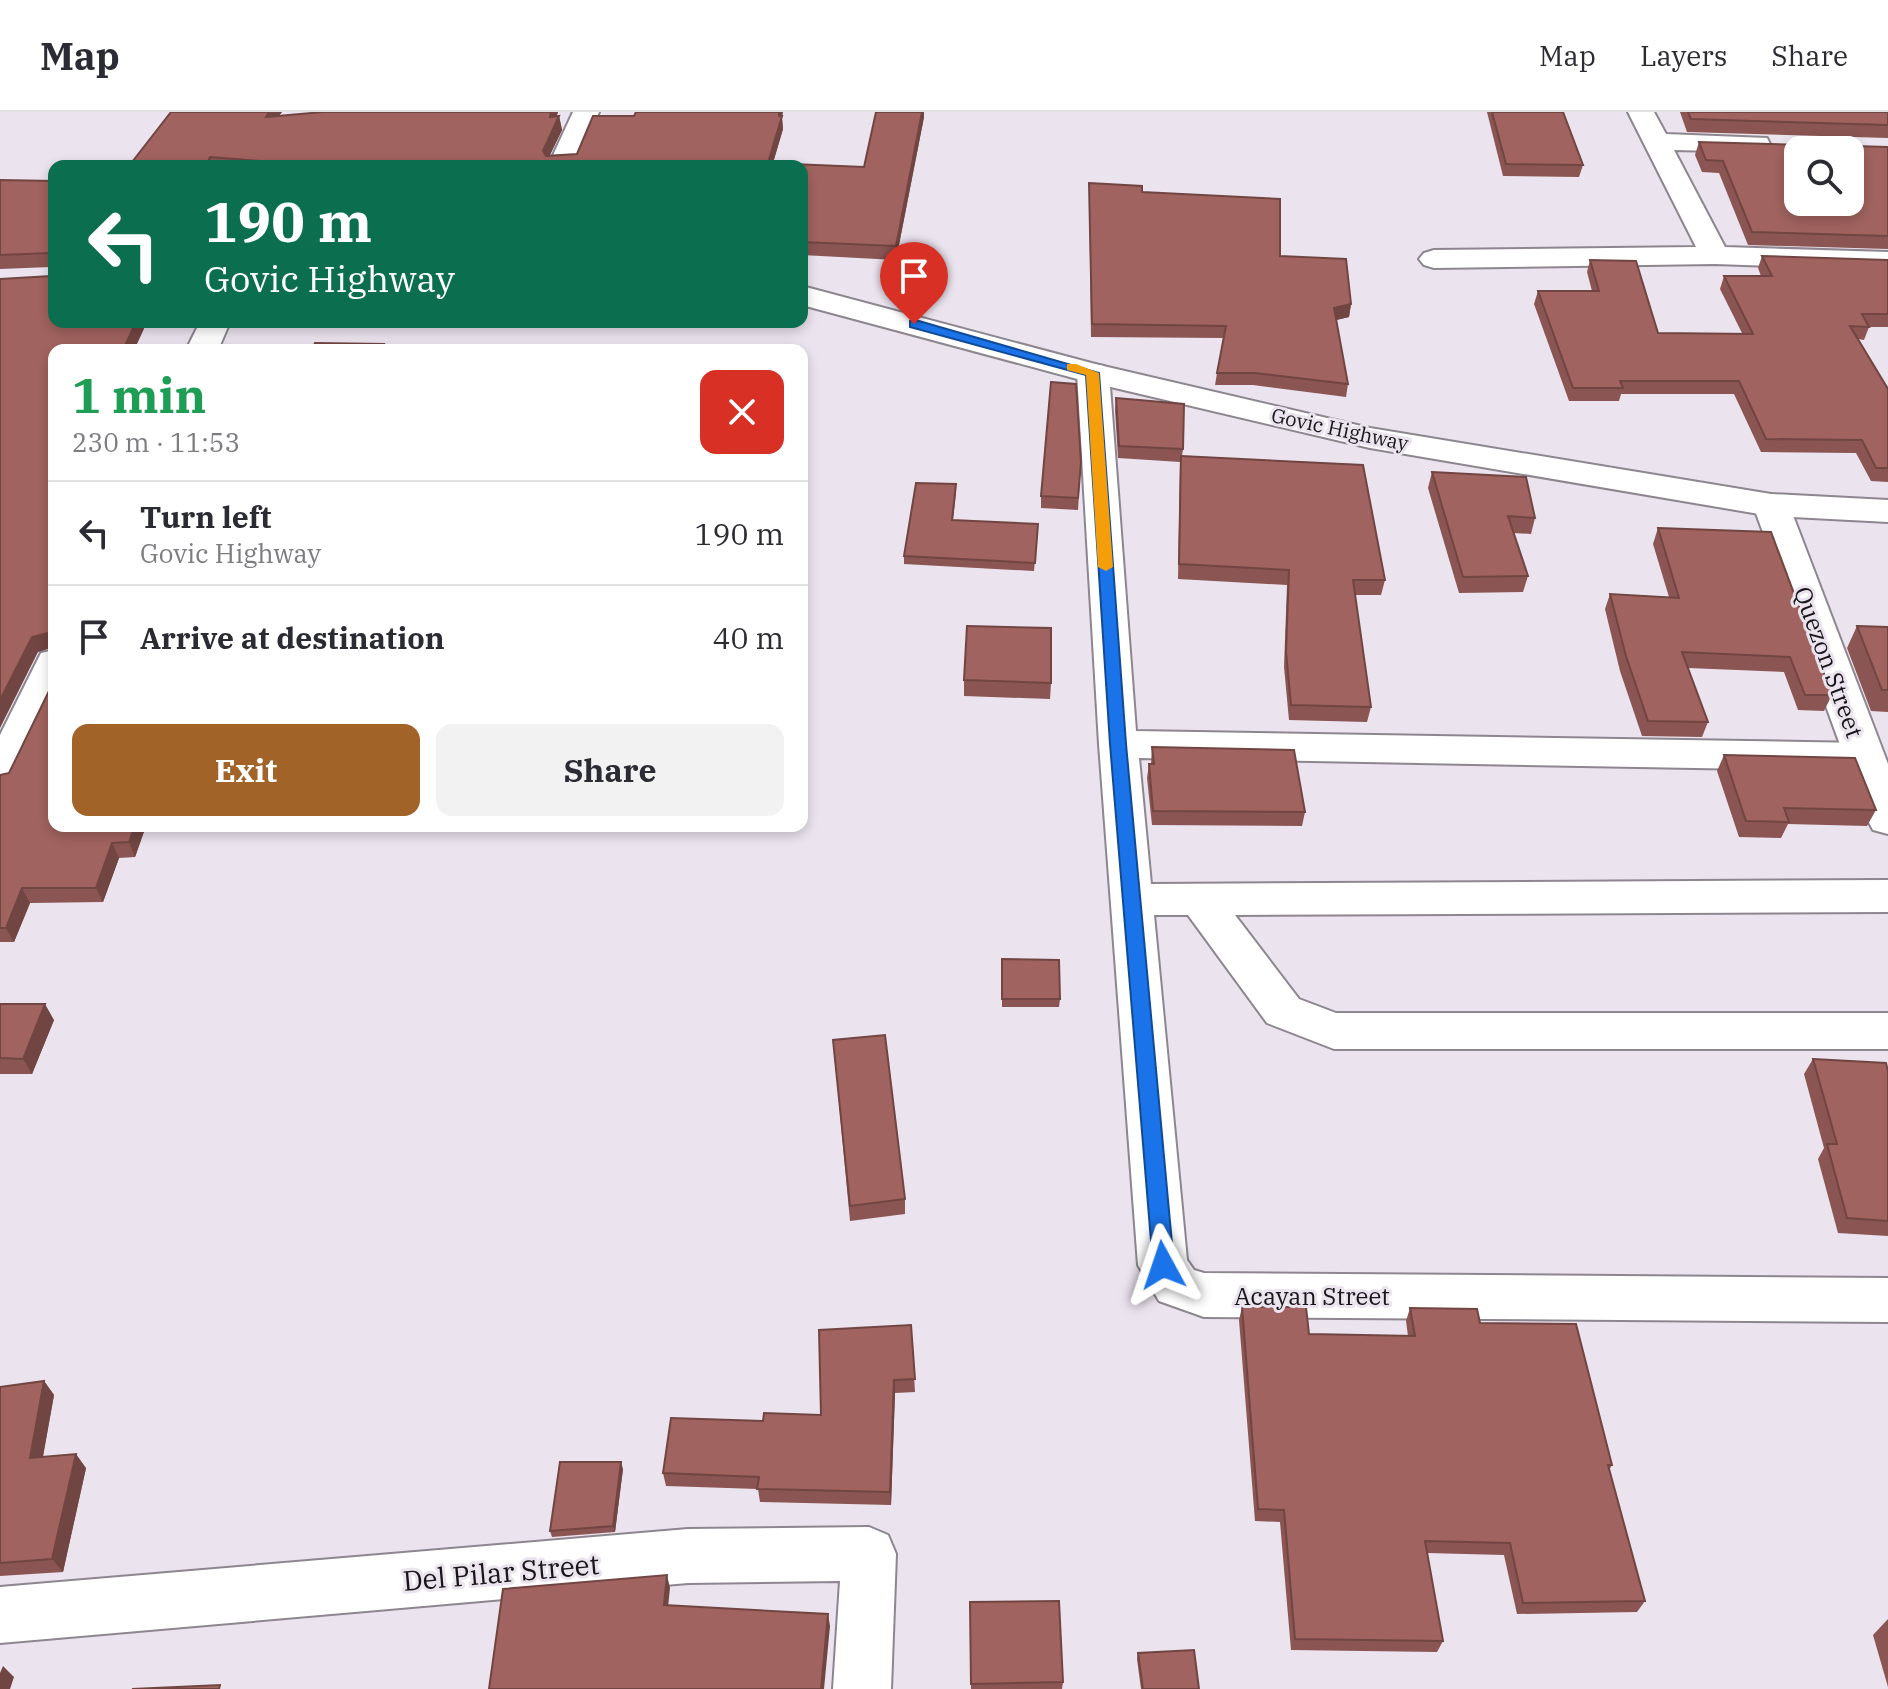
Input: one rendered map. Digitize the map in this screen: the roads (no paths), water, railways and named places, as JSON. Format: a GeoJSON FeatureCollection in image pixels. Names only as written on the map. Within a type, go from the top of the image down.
{"type":"FeatureCollection","features":[{"type":"Feature","properties":{"kind":"main road","name":"Govic Highway"},"geometry":{"type":"LineString","coordinates":[[808,297],[1093,373],[1370,438],[1771,505],[1888,511]]}},
{"type":"Feature","properties":{"kind":"main road","name":"Quezon Street"},"geometry":{"type":"LineString","coordinates":[[1771,505],[1888,819]]}},
{"type":"Feature","properties":{"kind":"street"},"geometry":{"type":"LineString","coordinates":[[565,160],[586,112]]}},
{"type":"Feature","properties":{"kind":"street"},"geometry":{"type":"LineString","coordinates":[[1641,112],[1715,255]]}},
{"type":"Feature","properties":{"kind":"street"},"geometry":{"type":"LineString","coordinates":[[1658,142],[1781,145]]}},
{"type":"Feature","properties":{"kind":"street"},"geometry":{"type":"LineString","coordinates":[[1434,259],[1715,255],[1888,261]]}},
{"type":"Feature","properties":{"kind":"street","name":"Acayan Street"},"geometry":{"type":"LineString","coordinates":[[1093,373],[1118,744],[1163,1265],[1177,1286],[1204,1295],[1888,1300]]}},
{"type":"Feature","properties":{"kind":"street"},"geometry":{"type":"LineString","coordinates":[[0,776],[48,675]]}},
{"type":"Feature","properties":{"kind":"street"},"geometry":{"type":"LineString","coordinates":[[1118,744],[1864,757]]}},
{"type":"Feature","properties":{"kind":"street"},"geometry":{"type":"LineString","coordinates":[[1131,900],[1888,896]]}},
{"type":"Feature","properties":{"kind":"street"},"geometry":{"type":"LineString","coordinates":[[1199,899],[1283,1011],[1334,1031],[1888,1031]]}},
{"type":"Feature","properties":{"kind":"street","name":"Del Pilar Street"},"geometry":{"type":"LineString","coordinates":[[0,1615],[688,1556],[869,1554],[862,1689]]}}]}
